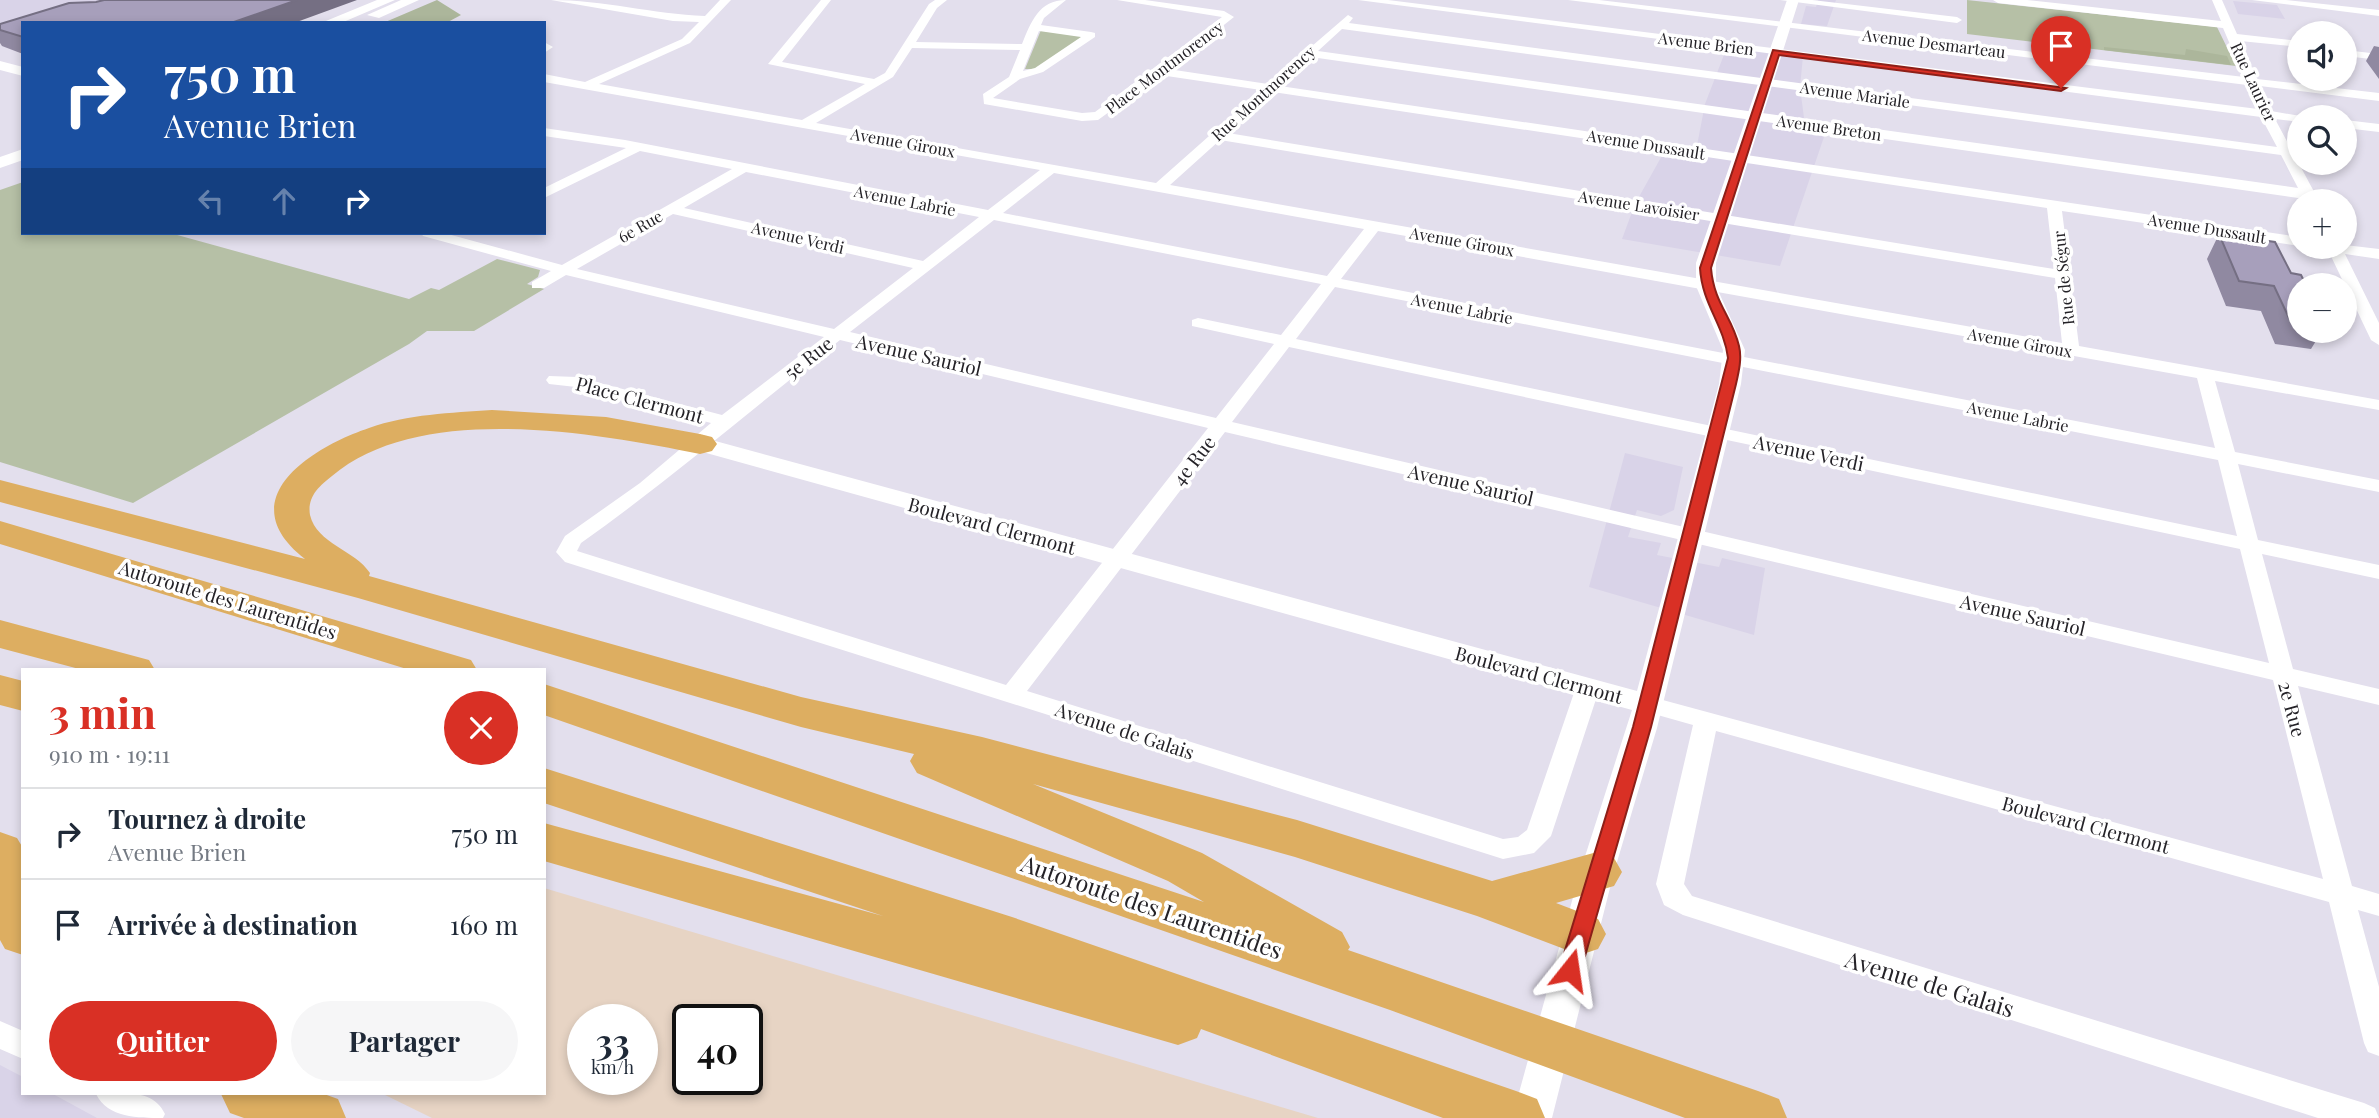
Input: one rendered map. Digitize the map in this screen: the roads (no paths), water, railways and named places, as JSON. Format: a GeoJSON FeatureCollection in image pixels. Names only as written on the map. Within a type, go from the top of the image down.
{"type":"FeatureCollection","features":[{"type":"Feature","properties":{"kind":"highway"},"geometry":{"type":"LineString","coordinates":[[372,589],[306,541],[291,514],[294,495],[306,478],[348,448],[383,435],[422,427],[532,421],[712,433]]}},
{"type":"Feature","properties":{"kind":"highway"},"geometry":{"type":"LineString","coordinates":[[0,482],[46,502]]}},
{"type":"Feature","properties":{"kind":"highway"},"geometry":{"type":"LineString","coordinates":[[0,491],[372,589],[801,712],[972,751],[1297,839],[1492,901],[1580,934]]}},
{"type":"Feature","properties":{"kind":"highway","name":"Autoroute des Laurentides"},"geometry":{"type":"LineString","coordinates":[[0,532],[190,586],[450,668]]}},
{"type":"Feature","properties":{"kind":"highway"},"geometry":{"type":"LineString","coordinates":[[0,634],[127,668]]}},
{"type":"Feature","properties":{"kind":"highway"},"geometry":{"type":"LineString","coordinates":[[0,690],[21,695]]}},
{"type":"Feature","properties":{"kind":"highway","name":"Autoroute des Laurentides"},"geometry":{"type":"LineString","coordinates":[[546,700],[1402,991],[1758,1118]]}},
{"type":"Feature","properties":{"kind":"highway"},"geometry":{"type":"LineString","coordinates":[[801,712],[944,765],[1185,867],[1402,991]]}},
{"type":"Feature","properties":{"kind":"highway"},"geometry":{"type":"LineString","coordinates":[[546,786],[1013,938],[1493,1110]]}},
{"type":"Feature","properties":{"kind":"highway"},"geometry":{"type":"LineString","coordinates":[[546,843],[1493,1110]]}},
{"type":"Feature","properties":{"kind":"highway"},"geometry":{"type":"LineString","coordinates":[[546,850],[614,862]]}},
{"type":"Feature","properties":{"kind":"highway"},"geometry":{"type":"LineString","coordinates":[[0,851],[10,901],[21,929]]}},
{"type":"Feature","properties":{"kind":"highway"},"geometry":{"type":"LineString","coordinates":[[1492,901],[1597,872]]}},
{"type":"Feature","properties":{"kind":"highway"},"geometry":{"type":"LineString","coordinates":[[253,1095],[317,1118]]}},
{"type":"Feature","properties":{"kind":"highway"},"geometry":{"type":"LineString","coordinates":[[295,1095],[330,1118]]}},
{"type":"Feature","properties":{"kind":"street"},"geometry":{"type":"LineString","coordinates":[[333,21],[389,0]]}},
{"type":"Feature","properties":{"kind":"street"},"geometry":{"type":"LineString","coordinates":[[357,21],[413,0]]}},
{"type":"Feature","properties":{"kind":"street"},"geometry":{"type":"LineString","coordinates":[[556,0],[673,18],[706,19]]}},
{"type":"Feature","properties":{"kind":"street"},"geometry":{"type":"LineString","coordinates":[[588,85],[686,41],[726,0]]}},
{"type":"Feature","properties":{"kind":"street"},"geometry":{"type":"LineString","coordinates":[[826,0],[774,64],[877,83]]}},
{"type":"Feature","properties":{"kind":"street"},"geometry":{"type":"LineString","coordinates":[[805,124],[889,75],[933,6],[942,0]]}},
{"type":"Feature","properties":{"kind":"street"},"geometry":{"type":"LineString","coordinates":[[1016,76],[1041,13],[1061,0]]}},
{"type":"Feature","properties":{"kind":"street","name":"Place Montmorency"},"geometry":{"type":"LineString","coordinates":[[1035,27],[1091,36],[1037,71],[1016,76],[987,100],[1087,118],[1102,114],[1229,16],[1122,0]]}},
{"type":"Feature","properties":{"kind":"street","name":"Rue Montmorency"},"geometry":{"type":"LineString","coordinates":[[1159,187],[1366,0]]}},
{"type":"Feature","properties":{"kind":"street","name":"Avenue Brien"},"geometry":{"type":"LineString","coordinates":[[1366,0],[2287,116]]}},
{"type":"Feature","properties":{"kind":"street","name":"Avenue Desmarteau"},"geometry":{"type":"LineString","coordinates":[[1573,0],[2379,97]]}},
{"type":"Feature","properties":{"kind":"street"},"geometry":{"type":"LineString","coordinates":[[1785,0],[1958,20]]}},
{"type":"Feature","properties":{"kind":"street"},"geometry":{"type":"LineString","coordinates":[[1532,1118],[1597,872],[1648,704],[1734,361],[1729,333],[1706,286],[1706,263],[1793,0]]}},
{"type":"Feature","properties":{"kind":"street"},"geometry":{"type":"LineString","coordinates":[[1998,0],[2287,44]]}},
{"type":"Feature","properties":{"kind":"street","name":"Rue Laurier"},"geometry":{"type":"LineString","coordinates":[[2217,0],[2266,114],[2287,150]]}},
{"type":"Feature","properties":{"kind":"street"},"geometry":{"type":"LineString","coordinates":[[2258,0],[2379,13]]}},
{"type":"Feature","properties":{"kind":"street","name":"Avenue Mariale"},"geometry":{"type":"LineString","coordinates":[[1339,25],[2287,152]]}},
{"type":"Feature","properties":{"kind":"street"},"geometry":{"type":"LineString","coordinates":[[908,45],[1026,47]]}},
{"type":"Feature","properties":{"kind":"street"},"geometry":{"type":"LineString","coordinates":[[2357,52],[2379,55]]}},
{"type":"Feature","properties":{"kind":"street","name":"Avenue Breton"},"geometry":{"type":"LineString","coordinates":[[1308,53],[2287,194]]}},
{"type":"Feature","properties":{"kind":"street"},"geometry":{"type":"LineString","coordinates":[[0,65],[21,71]]}},
{"type":"Feature","properties":{"kind":"street","name":"Avenue Dussault"},"geometry":{"type":"LineString","coordinates":[[1159,71],[2287,240]]}},
{"type":"Feature","properties":{"kind":"street","name":"Avenue Giroux"},"geometry":{"type":"LineString","coordinates":[[546,78],[2379,405]]}},
{"type":"Feature","properties":{"kind":"street"},"geometry":{"type":"LineString","coordinates":[[0,82],[21,87]]}},
{"type":"Feature","properties":{"kind":"street"},"geometry":{"type":"LineString","coordinates":[[2357,125],[2379,128]]}},
{"type":"Feature","properties":{"kind":"street","name":"Avenue Labrie"},"geometry":{"type":"LineString","coordinates":[[546,132],[638,147],[2379,486]]}},
{"type":"Feature","properties":{"kind":"street","name":"Avenue Lavoisier"},"geometry":{"type":"LineString","coordinates":[[1216,135],[2062,275]]}},
{"type":"Feature","properties":{"kind":"street"},"geometry":{"type":"LineString","coordinates":[[0,149],[21,141]]}},
{"type":"Feature","properties":{"kind":"street"},"geometry":{"type":"LineString","coordinates":[[546,193],[638,147]]}},
{"type":"Feature","properties":{"kind":"street"},"geometry":{"type":"LineString","coordinates":[[0,163],[21,155]]}},
{"type":"Feature","properties":{"kind":"street","name":"6e Rue"},"geometry":{"type":"LineString","coordinates":[[538,285],[743,168]]}},
{"type":"Feature","properties":{"kind":"street","name":"5e Rue"},"geometry":{"type":"LineString","coordinates":[[566,548],[1052,168]]}},
{"type":"Feature","properties":{"kind":"street","name":"Rue de Ségur"},"geometry":{"type":"LineString","coordinates":[[2054,205],[2071,351]]}},
{"type":"Feature","properties":{"kind":"street","name":"Avenue Verdi"},"geometry":{"type":"LineString","coordinates":[[671,209],[926,266]]}},
{"type":"Feature","properties":{"kind":"street","name":"4e Rue"},"geometry":{"type":"LineString","coordinates":[[1012,694],[1374,226]]}},
{"type":"Feature","properties":{"kind":"street","name":"Avenue Sauriol"},"geometry":{"type":"LineString","coordinates":[[435,235],[563,270],[836,335],[2379,697]]}},
{"type":"Feature","properties":{"kind":"street"},"geometry":{"type":"LineString","coordinates":[[453,240],[464,235]]}},
{"type":"Feature","properties":{"kind":"street"},"geometry":{"type":"LineString","coordinates":[[2357,251],[2379,254]]}},
{"type":"Feature","properties":{"kind":"street"},"geometry":{"type":"LineString","coordinates":[[2340,259],[2379,341]]}},
{"type":"Feature","properties":{"kind":"street","name":"Avenue Verdi"},"geometry":{"type":"LineString","coordinates":[[1198,323],[2379,572]]}},
{"type":"Feature","properties":{"kind":"street","name":"2e Rue"},"geometry":{"type":"LineString","coordinates":[[2204,375],[2379,1043]]}},
{"type":"Feature","properties":{"kind":"street","name":"Place Clermont"},"geometry":{"type":"LineString","coordinates":[[555,380],[580,382],[712,433]]}},
{"type":"Feature","properties":{"kind":"street","name":"Boulevard Clermont"},"geometry":{"type":"LineString","coordinates":[[712,433],[1116,559],[2379,905]]}},
{"type":"Feature","properties":{"kind":"street","name":"Avenue de Galais"},"geometry":{"type":"LineString","coordinates":[[566,548],[572,557],[1474,841],[1511,850],[1532,844],[1538,836],[1588,687]]}},
{"type":"Feature","properties":{"kind":"street","name":"Avenue de Galais"},"geometry":{"type":"LineString","coordinates":[[1706,719],[1670,884],[1674,897],[1683,905],[2364,1118]]}},
{"type":"Feature","properties":{"kind":"street"},"geometry":{"type":"LineString","coordinates":[[0,1034],[21,1045]]}},
{"type":"Feature","properties":{"kind":"street"},"geometry":{"type":"LineString","coordinates":[[113,1095],[149,1114],[145,1118]]}}]}
